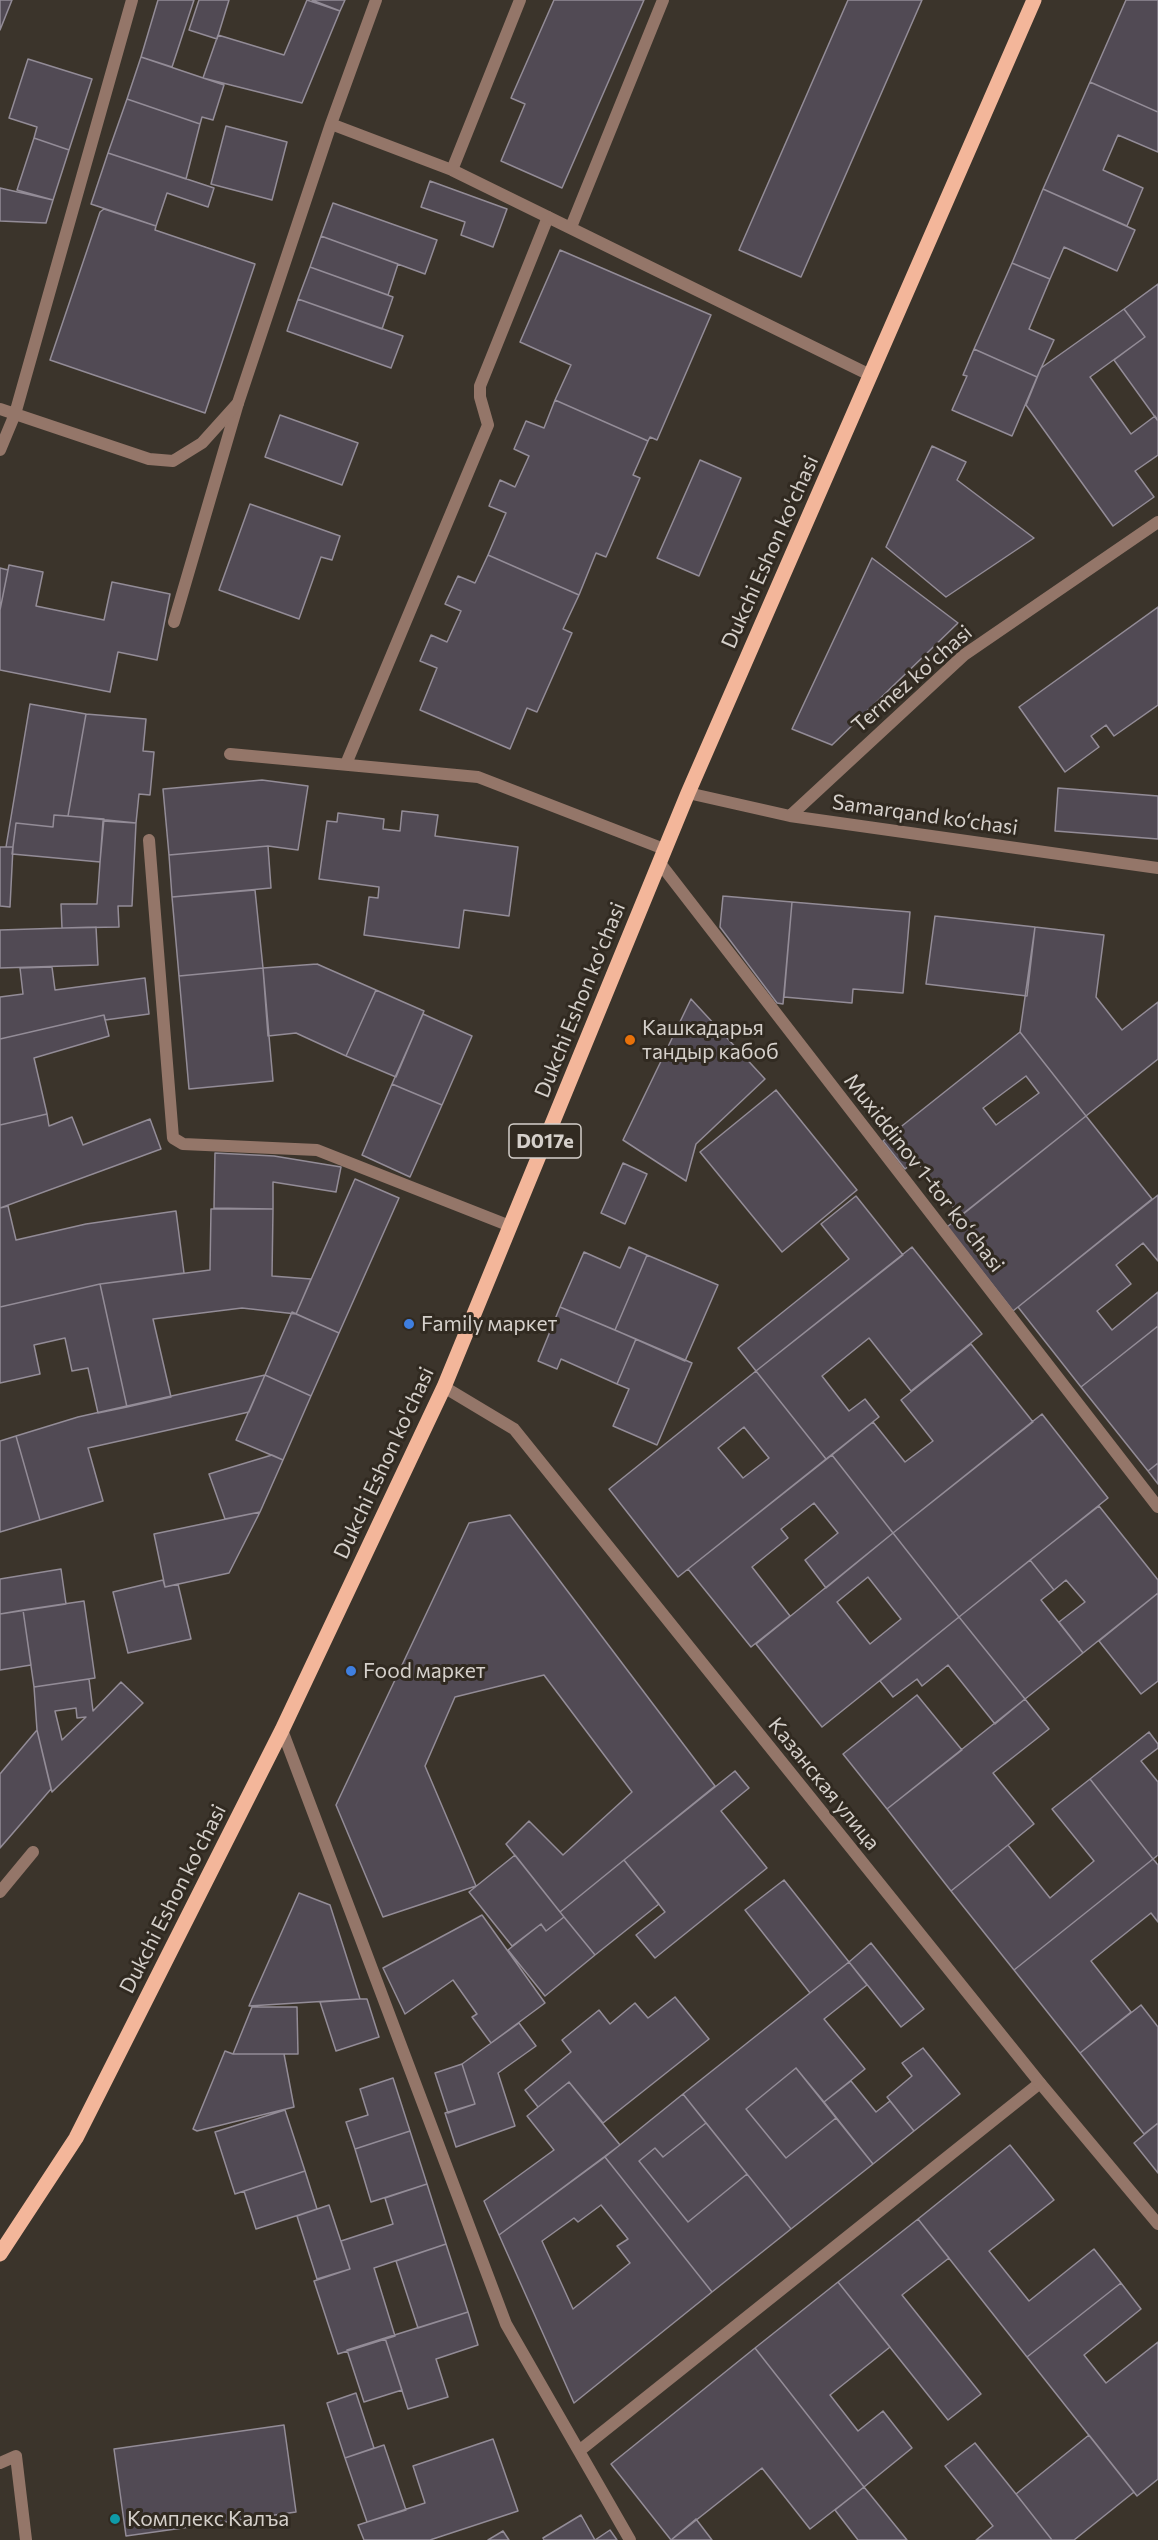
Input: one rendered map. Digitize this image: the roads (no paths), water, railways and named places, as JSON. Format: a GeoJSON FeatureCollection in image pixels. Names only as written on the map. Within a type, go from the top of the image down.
{"type":"FeatureCollection","features":[{"type":"Feature","properties":{"kind":"main road","name":"Dukchi Eshon ko'chasi"},"geometry":{"type":"LineString","coordinates":[[0,2254],[76,2138],[282,1730],[444,1387],[688,793],[1034,0]]}},
{"type":"Feature","properties":{"kind":"street"},"geometry":{"type":"LineString","coordinates":[[0,450],[15,414],[132,0]]}},
{"type":"Feature","properties":{"kind":"street"},"geometry":{"type":"LineString","coordinates":[[174,622],[238,403],[331,124],[376,0]]}},
{"type":"Feature","properties":{"kind":"street"},"geometry":{"type":"LineString","coordinates":[[452,170],[520,0]]}},
{"type":"Feature","properties":{"kind":"street"},"geometry":{"type":"LineString","coordinates":[[571,227],[663,0]]}},
{"type":"Feature","properties":{"kind":"street"},"geometry":{"type":"LineString","coordinates":[[331,124],[452,170],[870,375]]}},
{"type":"Feature","properties":{"kind":"street"},"geometry":{"type":"LineString","coordinates":[[346,765],[484,436],[488,425],[480,397],[480,386],[548,217]]}},
{"type":"Feature","properties":{"kind":"street"},"geometry":{"type":"LineString","coordinates":[[0,409],[149,459],[173,461],[202,443],[238,403]]}},
{"type":"Feature","properties":{"kind":"street","name":"Termez ko'chasi"},"geometry":{"type":"LineString","coordinates":[[790,816],[964,655],[1158,522]]}},
{"type":"Feature","properties":{"kind":"street"},"geometry":{"type":"LineString","coordinates":[[230,754],[478,777],[662,856]]}},
{"type":"Feature","properties":{"kind":"street","name":"Samarqand ko‘chasi"},"geometry":{"type":"LineString","coordinates":[[688,793],[790,816],[1158,868]]}},
{"type":"Feature","properties":{"kind":"street"},"geometry":{"type":"LineString","coordinates":[[149,840],[172,1138],[183,1144],[317,1150],[510,1226]]}},
{"type":"Feature","properties":{"kind":"street","name":"Muxiddinov 1-tor koʻchasi"},"geometry":{"type":"LineString","coordinates":[[662,856],[1158,1507]]}},
{"type":"Feature","properties":{"kind":"street","name":"Казанская улица"},"geometry":{"type":"LineString","coordinates":[[444,1387],[514,1429],[1040,2084],[1158,2224]]}},
{"type":"Feature","properties":{"kind":"street"},"geometry":{"type":"LineString","coordinates":[[282,1730],[506,2324],[630,2540]]}},
{"type":"Feature","properties":{"kind":"street"},"geometry":{"type":"LineString","coordinates":[[0,1892],[33,1852]]}},
{"type":"Feature","properties":{"kind":"street"},"geometry":{"type":"LineString","coordinates":[[579,2451],[1040,2084]]}},
{"type":"Feature","properties":{"kind":"street"},"geometry":{"type":"LineString","coordinates":[[0,2463],[16,2456],[26,2540]]}},
{"type":"Feature","properties":{"kind":"place","name":"Кашкадарья тандыр кабоб"},"geometry":{"type":"Point","coordinates":[630,1040]}},
{"type":"Feature","properties":{"kind":"place","name":"Family маркет"},"geometry":{"type":"Point","coordinates":[409,1324]}},
{"type":"Feature","properties":{"kind":"place","name":"Food маркет"},"geometry":{"type":"Point","coordinates":[351,1671]}},
{"type":"Feature","properties":{"kind":"place","name":"Комплекс Калъа"},"geometry":{"type":"Point","coordinates":[115,2519]}}]}
